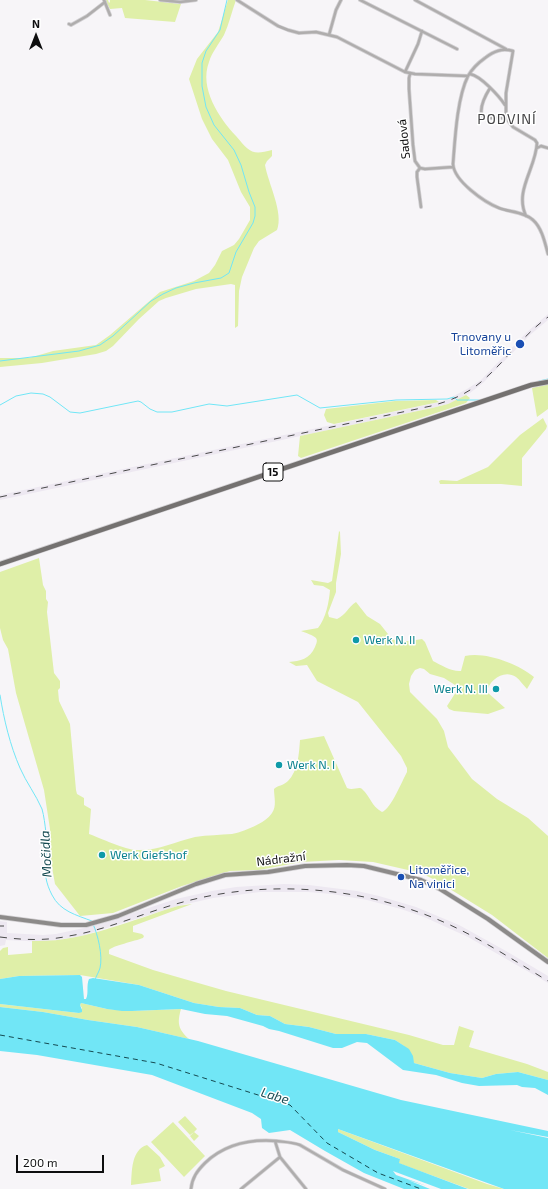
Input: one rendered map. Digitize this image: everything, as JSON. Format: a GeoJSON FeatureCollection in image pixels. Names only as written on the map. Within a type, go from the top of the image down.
{"type":"FeatureCollection","features":[{"type":"Feature","properties":{"kind":"main road","name":"15"},"geometry":{"type":"LineString","coordinates":[[0,564],[522,389],[548,382]]}},
{"type":"Feature","properties":{"kind":"main road","name":"Nádražní"},"geometry":{"type":"LineString","coordinates":[[0,918],[61,925],[91,924],[118,916],[196,884],[225,875],[268,872],[305,866],[364,866],[405,876],[436,887],[488,919],[548,962]]}},
{"type":"Feature","properties":{"kind":"street"},"geometry":{"type":"LineString","coordinates":[[160,0],[180,2],[196,0]]}},
{"type":"Feature","properties":{"kind":"street"},"geometry":{"type":"LineString","coordinates":[[237,0],[278,26],[299,33],[316,32],[337,37],[410,74],[474,75],[490,88],[505,106]]}},
{"type":"Feature","properties":{"kind":"street"},"geometry":{"type":"LineString","coordinates":[[329,35],[336,10],[341,0]]}},
{"type":"Feature","properties":{"kind":"street"},"geometry":{"type":"LineString","coordinates":[[360,0],[457,49]]}},
{"type":"Feature","properties":{"kind":"street"},"geometry":{"type":"LineString","coordinates":[[415,0],[507,50]]}},
{"type":"Feature","properties":{"kind":"street"},"geometry":{"type":"LineString","coordinates":[[69,24],[71,25],[87,16],[104,1],[110,14]]}},
{"type":"Feature","properties":{"kind":"street"},"geometry":{"type":"LineString","coordinates":[[405,72],[418,44],[422,31]]}},
{"type":"Feature","properties":{"kind":"street"},"geometry":{"type":"LineString","coordinates":[[526,216],[523,210],[523,192],[532,168],[537,148],[535,140],[513,127],[506,118],[505,106],[514,51],[496,51],[477,64],[469,75],[459,107],[453,167],[458,177],[485,200],[497,207],[526,216],[533,220],[547,246],[548,254]]}},
{"type":"Feature","properties":{"kind":"street","name":"Sadová"},"geometry":{"type":"LineString","coordinates":[[410,74],[409,89],[415,161],[420,168],[431,169],[453,167]]}},
{"type":"Feature","properties":{"kind":"street"},"geometry":{"type":"LineString","coordinates":[[490,88],[485,97],[481,112],[482,116],[487,118],[506,118]]}},
{"type":"Feature","properties":{"kind":"street"},"geometry":{"type":"LineString","coordinates":[[537,148],[541,146],[548,148]]}},
{"type":"Feature","properties":{"kind":"street"},"geometry":{"type":"LineString","coordinates":[[420,168],[417,172],[417,177],[421,207]]}},
{"type":"Feature","properties":{"kind":"street"},"geometry":{"type":"LineString","coordinates":[[191,1189],[193,1178],[199,1169],[212,1156],[230,1146],[257,1140],[294,1143],[300,1145],[343,1170],[385,1189]]}},
{"type":"Feature","properties":{"kind":"street"},"geometry":{"type":"LineString","coordinates":[[275,1141],[280,1157],[306,1189]]}},
{"type":"Feature","properties":{"kind":"street"},"geometry":{"type":"LineString","coordinates":[[241,1189],[280,1157]]}},
{"type":"Feature","properties":{"kind":"shaded area"},"geometry":{"type":"Polygon","coordinates":[[[548,314],[548,320],[530,335],[483,383],[470,393],[448,404],[0,500],[0,495],[446,400],[481,380],[527,332],[548,314]]]}},
{"type":"Feature","properties":{"kind":"shaded area"},"geometry":{"type":"Polygon","coordinates":[[[284,884],[309,885],[357,891],[416,907],[459,925],[506,951],[548,976],[548,983],[468,937],[424,917],[367,900],[332,894],[308,892],[260,892],[213,898],[178,906],[81,936],[46,942],[6,940],[5,945],[0,946],[0,921],[7,922],[7,933],[43,935],[56,934],[93,926],[176,899],[212,891],[236,887],[284,884]]]}},
{"type":"Feature","properties":{"kind":"green space"},"geometry":{"type":"Polygon","coordinates":[[[105,0],[108,0],[109,3],[110,0],[145,0],[181,4],[175,22],[125,18],[122,8],[110,9],[105,0]]]}},
{"type":"Feature","properties":{"kind":"green space"},"geometry":{"type":"Polygon","coordinates":[[[228,0],[236,0],[224,35],[210,58],[207,72],[209,92],[217,112],[248,149],[255,152],[272,150],[272,156],[265,165],[275,198],[279,223],[277,230],[259,241],[254,248],[242,277],[239,291],[238,326],[235,328],[235,285],[231,284],[196,289],[159,301],[106,351],[42,363],[0,367],[0,358],[29,358],[53,351],[96,345],[110,335],[160,292],[194,281],[209,273],[222,251],[234,245],[239,239],[250,220],[250,207],[241,192],[228,160],[212,139],[202,119],[189,79],[197,59],[218,32],[228,0]]]}},
{"type":"Feature","properties":{"kind":"green space"},"geometry":{"type":"Polygon","coordinates":[[[548,384],[548,409],[537,417],[532,388],[548,384]]]}},
{"type":"Feature","properties":{"kind":"green space"},"geometry":{"type":"Polygon","coordinates":[[[466,395],[470,398],[466,403],[301,458],[298,456],[300,436],[432,408],[448,404],[466,395]]]}},
{"type":"Feature","properties":{"kind":"green space"},"geometry":{"type":"Polygon","coordinates":[[[436,400],[439,402],[334,424],[327,422],[324,415],[326,409],[395,401],[436,400]]]}},
{"type":"Feature","properties":{"kind":"green space"},"geometry":{"type":"Polygon","coordinates":[[[543,418],[547,426],[546,429],[522,458],[522,486],[501,484],[440,484],[439,481],[441,480],[457,481],[488,467],[520,435],[543,418]]]}},
{"type":"Feature","properties":{"kind":"green space"},"geometry":{"type":"Polygon","coordinates":[[[339,531],[341,554],[336,592],[328,613],[329,617],[337,619],[356,602],[367,616],[380,624],[392,639],[398,641],[410,641],[422,639],[425,642],[433,661],[447,668],[461,671],[465,656],[482,655],[511,663],[534,677],[527,689],[516,677],[511,675],[502,675],[494,680],[487,692],[505,708],[488,714],[454,711],[449,709],[447,706],[456,692],[455,685],[444,678],[430,674],[424,669],[420,668],[415,670],[411,676],[409,684],[410,692],[437,719],[444,731],[448,747],[472,779],[497,799],[528,818],[548,836],[548,958],[492,915],[437,881],[421,873],[373,862],[339,860],[301,862],[259,870],[230,871],[182,886],[113,913],[80,916],[55,884],[49,850],[50,829],[44,790],[16,693],[8,649],[3,640],[0,628],[0,572],[39,558],[43,585],[48,602],[47,612],[54,673],[60,681],[60,688],[58,690],[59,701],[70,724],[76,790],[77,794],[84,798],[84,805],[91,809],[89,834],[120,846],[136,850],[144,850],[166,846],[195,837],[237,833],[265,820],[274,810],[274,789],[286,783],[294,772],[300,740],[324,736],[347,788],[361,788],[378,810],[382,812],[385,810],[393,800],[407,772],[407,768],[401,756],[358,702],[317,681],[307,665],[296,666],[289,662],[301,660],[307,657],[316,645],[316,638],[301,631],[318,628],[321,624],[328,605],[330,590],[323,586],[314,585],[311,580],[328,583],[332,581],[339,531]]]}},
{"type":"Feature","properties":{"kind":"green space"},"geometry":{"type":"Polygon","coordinates":[[[192,904],[133,926],[133,932],[142,934],[144,936],[143,938],[111,948],[109,950],[109,954],[153,970],[226,991],[409,1035],[443,1045],[454,1045],[459,1026],[474,1031],[469,1047],[527,1064],[548,1072],[548,1080],[518,1072],[496,1074],[482,1078],[450,1073],[414,1063],[404,1046],[395,1040],[366,1034],[336,1034],[309,1027],[285,1024],[270,1016],[257,1015],[240,1008],[219,1007],[194,1003],[139,985],[80,975],[19,976],[0,979],[0,951],[3,948],[8,947],[8,955],[32,953],[32,941],[50,941],[106,930],[178,906],[192,904]]]}},
{"type":"Feature","properties":{"kind":"green space"},"geometry":{"type":"Polygon","coordinates":[[[81,1003],[107,1009],[132,1011],[181,1009],[179,1026],[189,1039],[137,1027],[43,1012],[0,1007],[0,1004],[79,1013],[82,1008],[80,1005],[81,1003]]]}},
{"type":"Feature","properties":{"kind":"green space"},"geometry":{"type":"Polygon","coordinates":[[[185,1116],[197,1129],[190,1135],[178,1122],[185,1116]]]}},
{"type":"Feature","properties":{"kind":"green space"},"geometry":{"type":"Polygon","coordinates":[[[173,1122],[205,1156],[184,1177],[151,1142],[173,1122]]]}},
{"type":"Feature","properties":{"kind":"green space"},"geometry":{"type":"Polygon","coordinates":[[[338,1129],[504,1189],[469,1189],[398,1163],[400,1159],[375,1150],[338,1132],[338,1129]]]}},
{"type":"Feature","properties":{"kind":"green space"},"geometry":{"type":"Polygon","coordinates":[[[194,1132],[199,1136],[194,1141],[190,1136],[194,1132]]]}},
{"type":"Feature","properties":{"kind":"green space"},"geometry":{"type":"Polygon","coordinates":[[[147,1145],[160,1157],[165,1166],[159,1169],[161,1181],[131,1185],[132,1168],[135,1156],[138,1151],[147,1145]]]}},
{"type":"Feature","properties":{"kind":"water"},"geometry":{"type":"Polygon","coordinates":[[[80,975],[82,977],[84,999],[87,997],[89,979],[93,978],[139,985],[194,1003],[219,1007],[240,1008],[257,1015],[270,1016],[285,1024],[309,1027],[336,1034],[366,1034],[395,1040],[409,1049],[413,1056],[414,1063],[450,1073],[482,1078],[496,1074],[518,1072],[548,1080],[548,1095],[535,1088],[517,1085],[479,1086],[462,1083],[436,1075],[403,1070],[367,1043],[357,1042],[342,1048],[333,1048],[227,1016],[205,1014],[181,1009],[122,1011],[81,1003],[80,1005],[82,1012],[79,1013],[0,1004],[0,979],[19,976],[80,975]]]}},
{"type":"Feature","properties":{"kind":"water","name":"Labe"},"geometry":{"type":"Polygon","coordinates":[[[0,1007],[43,1012],[137,1027],[198,1041],[401,1100],[548,1131],[548,1137],[510,1130],[548,1138],[548,1189],[504,1189],[338,1129],[338,1132],[375,1150],[400,1159],[399,1163],[468,1189],[441,1189],[393,1171],[396,1175],[427,1186],[408,1180],[430,1189],[404,1189],[364,1173],[290,1130],[269,1133],[262,1128],[261,1119],[252,1113],[152,1075],[37,1055],[0,1051],[0,1007]]]}},
{"type":"Feature","properties":{"kind":"waterway"},"geometry":{"type":"LineString","coordinates":[[0,361],[79,351],[100,345],[113,336],[151,301],[163,294],[176,288],[194,283],[221,278],[229,273],[236,252],[253,223],[255,207],[241,165],[234,150],[214,125],[206,107],[202,86],[202,63],[206,51],[220,30],[227,0]]}},
{"type":"Feature","properties":{"kind":"waterway"},"geometry":{"type":"LineString","coordinates":[[539,381],[548,379]]}},
{"type":"Feature","properties":{"kind":"waterway"},"geometry":{"type":"LineString","coordinates":[[0,405],[16,396],[31,393],[43,394],[50,397],[70,412],[80,413],[138,401],[157,412],[172,412],[209,404],[227,406],[297,395],[320,408],[396,400],[447,399],[454,397],[457,400],[480,400]]}},
{"type":"Feature","properties":{"kind":"waterway","name":"Močidla"},"geometry":{"type":"LineString","coordinates":[[0,695],[3,714],[16,759],[43,812],[47,842],[45,871],[48,886],[55,900],[64,909],[92,921]]}},
{"type":"Feature","properties":{"kind":"waterway","name":"Močidla"},"geometry":{"type":"LineString","coordinates":[[93,924],[97,934],[101,958],[100,968],[95,980]]}},
{"type":"Feature","properties":{"kind":"ferry route"},"geometry":{"type":"LineString","coordinates":[[0,1035],[156,1063],[290,1105],[327,1143],[378,1173],[421,1189]]}},
{"type":"Feature","properties":{"kind":"railway"},"geometry":{"type":"LineString","coordinates":[[0,497],[445,402],[464,394],[481,382],[530,332],[548,317]]}},
{"type":"Feature","properties":{"kind":"railway"},"geometry":{"type":"LineString","coordinates":[[0,937],[26,939],[60,938],[110,926],[176,904],[210,896],[244,891],[279,889],[314,890],[348,894],[383,901],[416,911],[448,924],[474,937],[548,981]]}},
{"type":"Feature","properties":{"kind":"place","name":"Trnovany u Litoměřic"},"geometry":{"type":"Point","coordinates":[520,344]}},
{"type":"Feature","properties":{"kind":"place","name":"Werk N. II"},"geometry":{"type":"Point","coordinates":[356,640]}},
{"type":"Feature","properties":{"kind":"place","name":"Werk N. III"},"geometry":{"type":"Point","coordinates":[496,689]}},
{"type":"Feature","properties":{"kind":"place","name":"Werk N. I"},"geometry":{"type":"Point","coordinates":[279,765]}},
{"type":"Feature","properties":{"kind":"place","name":"Werk Giefshof"},"geometry":{"type":"Point","coordinates":[102,855]}},
{"type":"Feature","properties":{"kind":"place","name":"Litoměřice, Na vinici"},"geometry":{"type":"Point","coordinates":[401,877]}},
{"type":"Feature","properties":{"kind":"district","name":"PODVINÍ"},"geometry":{"type":"Point","coordinates":[507,119]}}]}
